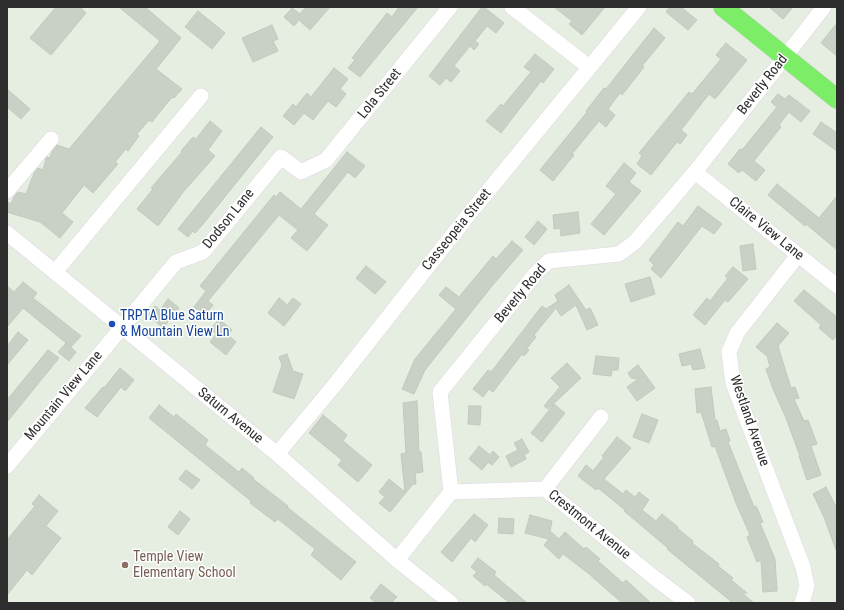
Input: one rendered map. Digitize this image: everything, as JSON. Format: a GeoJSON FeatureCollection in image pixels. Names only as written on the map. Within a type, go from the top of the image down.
{"type":"FeatureCollection","features":[{"type":"Feature","properties":{"kind":"main road"},"geometry":{"type":"LineString","coordinates":[[723,7],[837,99]]}},
{"type":"Feature","properties":{"kind":"street","name":"Lola Street"},"geometry":{"type":"LineString","coordinates":[[301,172],[326,160],[450,7]]}},
{"type":"Feature","properties":{"kind":"street"},"geometry":{"type":"LineString","coordinates":[[512,7],[589,67]]}},
{"type":"Feature","properties":{"kind":"street","name":"Casseopeia Street"},"geometry":{"type":"LineString","coordinates":[[277,454],[333,386],[470,213],[639,7]]}},
{"type":"Feature","properties":{"kind":"street","name":"Beverly Road"},"geometry":{"type":"LineString","coordinates":[[451,492],[440,392],[537,272],[549,261],[619,254],[635,242],[694,172],[824,7]]}},
{"type":"Feature","properties":{"kind":"street"},"geometry":{"type":"LineString","coordinates":[[55,272],[201,96]]}},
{"type":"Feature","properties":{"kind":"street"},"geometry":{"type":"LineString","coordinates":[[7,191],[51,139]]}},
{"type":"Feature","properties":{"kind":"street","name":"Dodson Lane"},"geometry":{"type":"LineString","coordinates":[[122,327],[176,262],[203,252],[281,156],[301,172]]}},
{"type":"Feature","properties":{"kind":"street","name":"Claire View Lane"},"geometry":{"type":"LineString","coordinates":[[694,172],[837,286]]}},
{"type":"Feature","properties":{"kind":"street","name":"Saturn Avenue"},"geometry":{"type":"LineString","coordinates":[[7,233],[277,454],[397,560],[451,603]]}},
{"type":"Feature","properties":{"kind":"street","name":"Westland Avenue"},"geometry":{"type":"LineString","coordinates":[[798,254],[737,332],[729,352],[733,383],[803,566],[807,586],[802,603]]}},
{"type":"Feature","properties":{"kind":"street","name":"Mountain View Lane"},"geometry":{"type":"LineString","coordinates":[[7,466],[122,327]]}},
{"type":"Feature","properties":{"kind":"street"},"geometry":{"type":"LineString","coordinates":[[545,489],[601,417]]}},
{"type":"Feature","properties":{"kind":"street","name":"Crestmont Avenue"},"geometry":{"type":"LineString","coordinates":[[451,492],[545,489],[688,603]]}},
{"type":"Feature","properties":{"kind":"street"},"geometry":{"type":"LineString","coordinates":[[397,560],[451,492]]}},
{"type":"Feature","properties":{"kind":"building"},"geometry":{"type":"Polygon","coordinates":[[[56,7],[80,7],[86,13],[51,55],[30,38],[56,7]]]}},
{"type":"Feature","properties":{"kind":"building"},"geometry":{"type":"Polygon","coordinates":[[[119,7],[145,7],[181,38],[156,69],[182,89],[167,103],[152,122],[149,120],[137,134],[139,136],[128,151],[126,149],[115,162],[118,164],[93,193],[84,185],[62,213],[73,222],[60,238],[40,222],[7,212],[7,202],[11,204],[18,192],[26,194],[34,173],[38,168],[43,170],[47,157],[50,158],[57,145],[69,149],[160,41],[119,7]]]}},
{"type":"Feature","properties":{"kind":"building"},"geometry":{"type":"Polygon","coordinates":[[[306,7],[330,7],[310,30],[299,20],[294,26],[284,17],[292,8],[300,14],[306,7]]]}},
{"type":"Feature","properties":{"kind":"building"},"geometry":{"type":"Polygon","coordinates":[[[399,7],[418,7],[360,77],[348,68],[355,60],[352,58],[387,13],[392,17],[399,7]]]}},
{"type":"Feature","properties":{"kind":"building"},"geometry":{"type":"Polygon","coordinates":[[[482,7],[504,23],[496,33],[487,26],[475,41],[479,44],[474,50],[470,46],[454,66],[460,71],[451,82],[446,78],[440,85],[429,76],[482,7]]]}},
{"type":"Feature","properties":{"kind":"building"},"geometry":{"type":"Polygon","coordinates":[[[554,7],[605,7],[582,35],[569,24],[572,21],[554,7]]]}},
{"type":"Feature","properties":{"kind":"building"},"geometry":{"type":"Polygon","coordinates":[[[670,7],[681,7],[697,20],[688,30],[666,12],[670,7]]]}},
{"type":"Feature","properties":{"kind":"building"},"geometry":{"type":"Polygon","coordinates":[[[769,7],[793,7],[783,19],[769,7]]]}},
{"type":"Feature","properties":{"kind":"building"},"geometry":{"type":"Polygon","coordinates":[[[198,11],[225,33],[212,49],[185,27],[198,11]]]}},
{"type":"Feature","properties":{"kind":"building"},"geometry":{"type":"Polygon","coordinates":[[[837,23],[837,56],[821,43],[837,23]]]}},
{"type":"Feature","properties":{"kind":"building"},"geometry":{"type":"Polygon","coordinates":[[[272,25],[278,39],[273,41],[278,51],[253,62],[242,38],[272,25]]]}},
{"type":"Feature","properties":{"kind":"building"},"geometry":{"type":"Polygon","coordinates":[[[654,28],[665,38],[642,66],[644,67],[622,95],[620,93],[608,109],[615,115],[606,127],[599,121],[572,154],[574,155],[553,181],[540,170],[587,112],[586,111],[604,88],[606,89],[654,28]]]}},
{"type":"Feature","properties":{"kind":"building"},"geometry":{"type":"Polygon","coordinates":[[[726,43],[747,60],[715,99],[709,94],[681,130],[687,135],[680,144],[677,142],[651,175],[637,164],[642,156],[639,153],[689,92],[692,94],[721,59],[716,55],[726,43]]]}},
{"type":"Feature","properties":{"kind":"building"},"geometry":{"type":"Polygon","coordinates":[[[535,54],[554,69],[543,83],[541,81],[501,133],[486,121],[501,104],[503,106],[531,72],[524,67],[535,54]]]}},
{"type":"Feature","properties":{"kind":"building"},"geometry":{"type":"Polygon","coordinates":[[[334,68],[348,79],[340,89],[346,94],[336,107],[328,101],[313,120],[304,113],[294,125],[283,116],[293,104],[296,107],[307,93],[311,97],[334,68]]]}},
{"type":"Feature","properties":{"kind":"building"},"geometry":{"type":"Polygon","coordinates":[[[7,89],[30,109],[21,119],[7,107],[7,89]]]}},
{"type":"Feature","properties":{"kind":"building"},"geometry":{"type":"Polygon","coordinates":[[[778,94],[785,99],[789,95],[810,111],[801,122],[789,112],[779,125],[781,127],[754,161],[765,170],[756,181],[742,170],[739,173],[728,164],[740,149],[742,150],[777,107],[771,102],[778,94]]]}},
{"type":"Feature","properties":{"kind":"building"},"geometry":{"type":"Polygon","coordinates":[[[210,121],[222,131],[208,150],[215,156],[184,191],[158,226],[137,209],[153,189],[151,188],[182,152],[181,151],[193,137],[196,139],[210,121]]]}},
{"type":"Feature","properties":{"kind":"building"},"geometry":{"type":"Polygon","coordinates":[[[821,122],[837,133],[837,151],[813,134],[821,122]]]}},
{"type":"Feature","properties":{"kind":"building"},"geometry":{"type":"Polygon","coordinates":[[[261,127],[273,137],[203,224],[195,233],[193,231],[188,237],[178,229],[261,127]]]}},
{"type":"Feature","properties":{"kind":"building"},"geometry":{"type":"Polygon","coordinates":[[[347,152],[365,166],[355,178],[348,172],[314,214],[328,225],[307,251],[291,238],[298,230],[279,215],[208,301],[213,305],[205,315],[194,307],[206,291],[200,286],[274,195],[276,197],[280,192],[301,209],[347,152]]]}},
{"type":"Feature","properties":{"kind":"building"},"geometry":{"type":"Polygon","coordinates":[[[624,163],[636,173],[629,182],[641,191],[604,235],[591,224],[616,194],[606,186],[624,163]]]}},
{"type":"Feature","properties":{"kind":"building"},"geometry":{"type":"Polygon","coordinates":[[[777,184],[819,218],[837,196],[837,250],[768,195],[777,184]]]}},
{"type":"Feature","properties":{"kind":"building"},"geometry":{"type":"Polygon","coordinates":[[[698,206],[722,224],[714,234],[702,226],[661,278],[651,269],[654,265],[649,260],[678,222],[683,226],[698,206]]]}},
{"type":"Feature","properties":{"kind":"building"},"geometry":{"type":"Polygon","coordinates":[[[578,212],[580,233],[561,236],[560,228],[554,229],[553,215],[578,212]]]}},
{"type":"Feature","properties":{"kind":"building"},"geometry":{"type":"Polygon","coordinates":[[[538,221],[547,229],[534,245],[525,237],[538,221]]]}},
{"type":"Feature","properties":{"kind":"building"},"geometry":{"type":"Polygon","coordinates":[[[512,241],[523,250],[492,286],[425,370],[414,394],[402,389],[415,359],[456,309],[439,295],[446,287],[459,297],[493,256],[496,259],[512,241]]]}},
{"type":"Feature","properties":{"kind":"building"},"geometry":{"type":"Polygon","coordinates":[[[753,244],[756,269],[743,271],[740,246],[753,244]]]}},
{"type":"Feature","properties":{"kind":"building"},"geometry":{"type":"Polygon","coordinates":[[[366,266],[386,282],[375,294],[356,278],[366,266]]]}},
{"type":"Feature","properties":{"kind":"building"},"geometry":{"type":"Polygon","coordinates":[[[733,267],[748,279],[728,302],[725,300],[705,325],[693,315],[707,298],[710,301],[728,278],[725,276],[733,267]]]}},
{"type":"Feature","properties":{"kind":"building"},"geometry":{"type":"Polygon","coordinates":[[[650,277],[655,294],[631,302],[625,284],[650,277]]]}},
{"type":"Feature","properties":{"kind":"building"},"geometry":{"type":"Polygon","coordinates":[[[23,282],[37,293],[33,298],[81,336],[71,347],[23,308],[7,327],[7,286],[14,292],[23,282]]]}},
{"type":"Feature","properties":{"kind":"building"},"geometry":{"type":"Polygon","coordinates":[[[569,285],[586,310],[590,308],[598,325],[587,330],[576,305],[561,316],[556,308],[534,335],[536,337],[527,348],[529,350],[524,356],[522,354],[493,392],[489,389],[483,397],[473,389],[488,370],[491,372],[542,306],[546,309],[558,301],[555,295],[569,285]]]}},
{"type":"Feature","properties":{"kind":"building"},"geometry":{"type":"Polygon","coordinates":[[[804,290],[837,317],[837,335],[833,340],[819,328],[821,325],[794,301],[804,290]]]}},
{"type":"Feature","properties":{"kind":"building"},"geometry":{"type":"Polygon","coordinates":[[[279,298],[287,305],[293,298],[301,304],[284,326],[268,313],[279,298]]]}},
{"type":"Feature","properties":{"kind":"building"},"geometry":{"type":"Polygon","coordinates":[[[168,299],[179,308],[163,328],[148,315],[155,306],[160,310],[168,299]]]}},
{"type":"Feature","properties":{"kind":"building"},"geometry":{"type":"Polygon","coordinates":[[[219,319],[232,330],[228,335],[236,342],[226,355],[210,342],[216,334],[211,329],[219,319]]]}},
{"type":"Feature","properties":{"kind":"building"},"geometry":{"type":"Polygon","coordinates":[[[777,323],[789,333],[778,346],[791,388],[795,387],[799,398],[794,399],[804,421],[808,420],[817,444],[811,446],[821,475],[807,480],[786,418],[766,369],[770,367],[767,356],[756,347],[777,323]]]}},
{"type":"Feature","properties":{"kind":"building"},"geometry":{"type":"Polygon","coordinates":[[[18,332],[28,340],[7,365],[7,346],[18,332]]]}},
{"type":"Feature","properties":{"kind":"building"},"geometry":{"type":"Polygon","coordinates":[[[66,343],[76,352],[69,361],[58,352],[66,343]]]}},
{"type":"Feature","properties":{"kind":"building"},"geometry":{"type":"Polygon","coordinates":[[[700,349],[705,368],[693,370],[691,364],[682,366],[679,354],[700,349]]]}},
{"type":"Feature","properties":{"kind":"building"},"geometry":{"type":"Polygon","coordinates":[[[48,350],[59,358],[7,422],[7,400],[48,350]]]}},
{"type":"Feature","properties":{"kind":"building"},"geometry":{"type":"Polygon","coordinates":[[[287,354],[293,371],[303,374],[294,399],[273,392],[282,365],[279,357],[287,354]]]}},
{"type":"Feature","properties":{"kind":"building"},"geometry":{"type":"Polygon","coordinates":[[[596,356],[619,358],[618,370],[612,370],[611,376],[593,374],[596,356]]]}},
{"type":"Feature","properties":{"kind":"building"},"geometry":{"type":"Polygon","coordinates":[[[567,363],[581,378],[548,409],[544,406],[560,387],[551,378],[567,363]]]}},
{"type":"Feature","properties":{"kind":"building"},"geometry":{"type":"Polygon","coordinates":[[[638,365],[655,388],[637,401],[627,387],[638,379],[631,378],[628,373],[638,365]]]}},
{"type":"Feature","properties":{"kind":"building"},"geometry":{"type":"Polygon","coordinates":[[[120,368],[134,380],[125,391],[121,387],[97,417],[85,408],[120,368]]]}},
{"type":"Feature","properties":{"kind":"building"},"geometry":{"type":"Polygon","coordinates":[[[711,387],[715,420],[717,420],[720,431],[726,429],[730,441],[728,442],[754,507],[756,506],[763,522],[760,523],[775,559],[777,591],[763,592],[761,560],[757,562],[747,537],[750,535],[736,503],[715,446],[712,447],[701,412],[697,413],[695,389],[711,387]]]}},
{"type":"Feature","properties":{"kind":"building"},"geometry":{"type":"Polygon","coordinates":[[[417,401],[419,452],[421,452],[423,472],[415,473],[416,484],[413,484],[390,512],[379,503],[385,497],[379,492],[389,479],[405,492],[401,454],[406,453],[403,403],[417,401]]]}},
{"type":"Feature","properties":{"kind":"building"},"geometry":{"type":"Polygon","coordinates":[[[554,404],[565,413],[542,442],[531,433],[554,404]]]}},
{"type":"Feature","properties":{"kind":"building"},"geometry":{"type":"Polygon","coordinates":[[[159,405],[174,417],[176,414],[208,440],[205,445],[239,472],[242,468],[254,478],[253,479],[356,562],[341,580],[311,555],[315,549],[278,519],[275,522],[250,503],[251,501],[149,418],[159,405]]]}},
{"type":"Feature","properties":{"kind":"building"},"geometry":{"type":"Polygon","coordinates":[[[469,406],[481,406],[480,425],[468,424],[469,406]]]}},
{"type":"Feature","properties":{"kind":"building"},"geometry":{"type":"Polygon","coordinates":[[[642,414],[658,420],[649,443],[633,437],[642,414]]]}},
{"type":"Feature","properties":{"kind":"building"},"geometry":{"type":"Polygon","coordinates":[[[323,415],[347,435],[343,441],[372,465],[358,482],[338,465],[342,460],[309,433],[323,415]]]}},
{"type":"Feature","properties":{"kind":"building"},"geometry":{"type":"Polygon","coordinates":[[[617,437],[631,448],[604,479],[623,494],[626,490],[635,497],[639,492],[649,500],[642,510],[656,521],[662,514],[678,527],[677,528],[693,541],[692,543],[719,564],[718,566],[733,578],[731,580],[747,593],[742,593],[754,603],[733,603],[667,549],[668,548],[624,511],[625,510],[598,488],[596,490],[578,476],[586,465],[593,471],[604,457],[602,456],[617,437]]]}},
{"type":"Feature","properties":{"kind":"building"},"geometry":{"type":"Polygon","coordinates":[[[522,439],[529,452],[524,455],[526,459],[511,467],[506,456],[518,450],[514,443],[522,439]]]}},
{"type":"Feature","properties":{"kind":"building"},"geometry":{"type":"Polygon","coordinates":[[[479,446],[490,455],[493,451],[499,457],[492,465],[488,462],[482,470],[469,459],[479,446]]]}},
{"type":"Feature","properties":{"kind":"building"},"geometry":{"type":"Polygon","coordinates":[[[186,470],[200,480],[192,489],[179,479],[186,470]]]}},
{"type":"Feature","properties":{"kind":"building"},"geometry":{"type":"Polygon","coordinates":[[[826,487],[837,509],[836,550],[824,517],[813,494],[826,487]]]}},
{"type":"Feature","properties":{"kind":"building"},"geometry":{"type":"Polygon","coordinates":[[[39,495],[58,511],[46,526],[61,538],[32,575],[27,570],[7,595],[7,540],[35,506],[32,504],[39,495]]]}},
{"type":"Feature","properties":{"kind":"building"},"geometry":{"type":"Polygon","coordinates":[[[180,511],[190,519],[178,535],[168,527],[180,511]]]}},
{"type":"Feature","properties":{"kind":"building"},"geometry":{"type":"Polygon","coordinates":[[[474,514],[488,525],[475,542],[471,538],[452,562],[441,552],[474,514]]]}},
{"type":"Feature","properties":{"kind":"building"},"geometry":{"type":"Polygon","coordinates":[[[530,515],[552,521],[550,531],[559,539],[565,532],[584,549],[586,547],[600,559],[598,561],[623,583],[626,580],[651,603],[622,603],[588,573],[563,554],[559,559],[544,545],[549,539],[525,533],[530,515]]]}},
{"type":"Feature","properties":{"kind":"building"},"geometry":{"type":"Polygon","coordinates":[[[499,518],[514,519],[513,534],[498,533],[499,518]]]}},
{"type":"Feature","properties":{"kind":"building"},"geometry":{"type":"Polygon","coordinates":[[[478,558],[496,572],[494,575],[527,603],[510,603],[486,584],[485,586],[473,576],[477,572],[471,567],[478,558]]]}},
{"type":"Feature","properties":{"kind":"building"},"geometry":{"type":"Polygon","coordinates":[[[381,584],[397,597],[391,603],[376,603],[370,598],[381,584]]]}},
{"type":"Feature","properties":{"kind":"place","name":"TRPTA Blue Saturn & Mountain View Ln"},"geometry":{"type":"Point","coordinates":[112,324]}},
{"type":"Feature","properties":{"kind":"place","name":"Temple View Elementary School"},"geometry":{"type":"Point","coordinates":[125,565]}}]}
